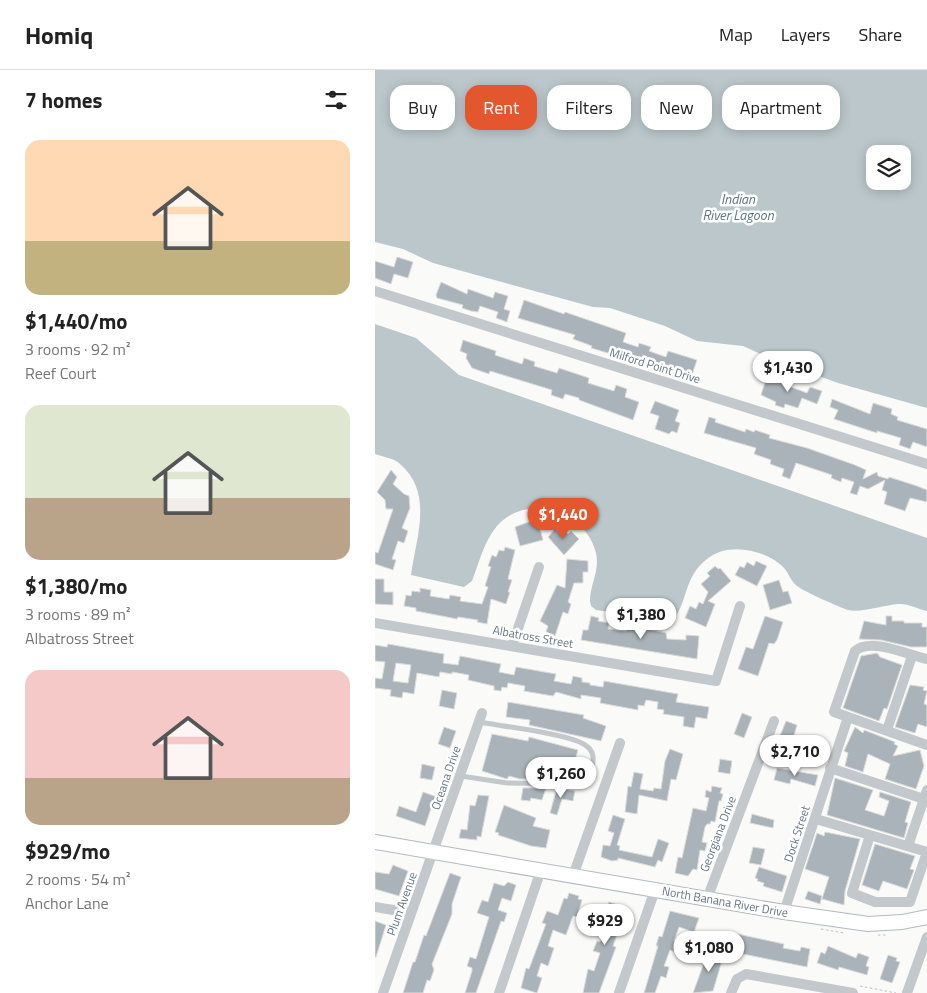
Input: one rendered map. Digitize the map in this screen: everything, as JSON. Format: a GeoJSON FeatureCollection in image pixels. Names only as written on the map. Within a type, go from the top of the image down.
{"type":"FeatureCollection","features":[{"type":"Feature","properties":{"kind":"street","name":"Milford Point Drive"},"geometry":{"type":"LineString","coordinates":[[375,291],[927,464]]}},
{"type":"Feature","properties":{"kind":"street"},"geometry":{"type":"LineString","coordinates":[[512,646],[539,567]]}},
{"type":"Feature","properties":{"kind":"street","name":"Albatross Street"},"geometry":{"type":"LineString","coordinates":[[375,623],[715,681],[741,606]]}},
{"type":"Feature","properties":{"kind":"street"},"geometry":{"type":"LineString","coordinates":[[927,659],[876,645],[865,645],[855,651],[834,712],[927,745]]}},
{"type":"Feature","properties":{"kind":"street"},"geometry":{"type":"LineString","coordinates":[[887,730],[912,656]]}},
{"type":"Feature","properties":{"kind":"street","name":"Dock Street"},"geometry":{"type":"LineString","coordinates":[[784,912],[816,819],[830,768],[848,716]]}},
{"type":"Feature","properties":{"kind":"street","name":"Oceana Drive"},"geometry":{"type":"LineString","coordinates":[[434,852],[480,717]]}},
{"type":"Feature","properties":{"kind":"street","name":"Georgiana Drive"},"geometry":{"type":"LineString","coordinates":[[707,899],[774,721]]}},
{"type":"Feature","properties":{"kind":"street"},"geometry":{"type":"LineString","coordinates":[[573,876],[620,743]]}},
{"type":"Feature","properties":{"kind":"street"},"geometry":{"type":"LineString","coordinates":[[830,768],[926,796],[908,846]]}},
{"type":"Feature","properties":{"kind":"street"},"geometry":{"type":"LineString","coordinates":[[816,819],[908,846],[927,852],[910,902],[875,902],[852,893],[870,835]]}},
{"type":"Feature","properties":{"kind":"street","name":"North Banana River Drive"},"geometry":{"type":"LineString","coordinates":[[375,842],[784,912],[868,924],[902,922],[927,917]]}},
{"type":"Feature","properties":{"kind":"street","name":"Plum Avenue"},"geometry":{"type":"LineString","coordinates":[[383,993],[434,852]]}},
{"type":"Feature","properties":{"kind":"street"},"geometry":{"type":"LineString","coordinates":[[499,993],[541,870]]}},
{"type":"Feature","properties":{"kind":"street"},"geometry":{"type":"LineString","coordinates":[[619,993],[655,890]]}},
{"type":"Feature","properties":{"kind":"street"},"geometry":{"type":"LineString","coordinates":[[375,907],[411,913]]}},
{"type":"Feature","properties":{"kind":"street"},"geometry":{"type":"LineString","coordinates":[[904,992],[927,937]]}},
{"type":"Feature","properties":{"kind":"street"},"geometry":{"type":"LineString","coordinates":[[731,993],[737,979],[747,974],[853,993]]}},
{"type":"Feature","properties":{"kind":"lane"},"geometry":{"type":"LineString","coordinates":[[461,776],[507,783],[575,784],[583,781],[593,762],[593,753],[585,745],[480,717]]}},
{"type":"Feature","properties":{"kind":"path"},"geometry":{"type":"LineString","coordinates":[[820,929],[846,933]]}},
{"type":"Feature","properties":{"kind":"path"},"geometry":{"type":"LineString","coordinates":[[876,935],[891,934]]}},
{"type":"Feature","properties":{"kind":"path"},"geometry":{"type":"LineString","coordinates":[[896,993],[904,992]]}},
{"type":"Feature","properties":{"kind":"water","name":"Indian River Lagoon"},"geometry":{"type":"Polygon","coordinates":[[[375,70],[927,70],[927,408],[838,383],[772,359],[743,346],[697,341],[665,326],[610,308],[593,307],[433,263],[403,249],[375,242],[375,70]]]}},
{"type":"Feature","properties":{"kind":"water"},"geometry":{"type":"Polygon","coordinates":[[[375,324],[416,338],[459,375],[927,538],[927,611],[901,604],[853,611],[848,610],[797,586],[783,567],[773,559],[755,552],[734,549],[715,554],[699,566],[690,582],[681,607],[672,621],[596,610],[591,606],[590,601],[597,560],[590,538],[581,526],[568,517],[554,511],[539,508],[524,510],[509,516],[497,526],[485,545],[472,581],[464,587],[411,575],[419,531],[420,502],[417,488],[400,464],[392,459],[375,454],[375,324]]]}},
{"type":"Feature","properties":{"kind":"building"},"geometry":{"type":"Polygon","coordinates":[[[397,257],[413,262],[408,278],[394,274],[391,284],[375,278],[375,261],[394,267],[397,257]]]}},
{"type":"Feature","properties":{"kind":"building"},"geometry":{"type":"Polygon","coordinates":[[[441,282],[467,294],[468,289],[493,298],[495,292],[508,296],[504,309],[510,311],[507,322],[496,318],[498,312],[480,306],[478,312],[471,311],[462,308],[463,305],[437,298],[436,295],[441,282]]]}},
{"type":"Feature","properties":{"kind":"building"},"geometry":{"type":"Polygon","coordinates":[[[524,300],[626,333],[623,342],[638,347],[639,343],[651,347],[649,351],[666,357],[668,351],[697,360],[691,378],[591,348],[592,346],[573,339],[575,335],[518,318],[524,300]]]}},
{"type":"Feature","properties":{"kind":"building"},"geometry":{"type":"Polygon","coordinates":[[[463,340],[496,351],[495,355],[522,364],[524,358],[535,362],[534,366],[557,373],[559,368],[589,378],[588,383],[614,391],[616,385],[627,389],[625,397],[639,402],[633,420],[579,400],[579,398],[565,394],[563,399],[551,395],[552,390],[490,371],[489,374],[472,368],[466,358],[467,354],[460,351],[463,340]]]}},
{"type":"Feature","properties":{"kind":"building"},"geometry":{"type":"Polygon","coordinates":[[[767,376],[783,382],[785,377],[794,380],[791,387],[807,393],[810,387],[822,391],[817,404],[802,398],[798,408],[785,404],[784,408],[775,405],[776,402],[761,395],[767,376]]]}},
{"type":"Feature","properties":{"kind":"building"},"geometry":{"type":"Polygon","coordinates":[[[832,399],[870,414],[873,403],[892,409],[891,414],[898,417],[897,420],[927,429],[927,447],[913,442],[910,449],[899,445],[901,438],[877,431],[877,433],[834,419],[838,410],[830,407],[832,399]]]}},
{"type":"Feature","properties":{"kind":"building"},"geometry":{"type":"Polygon","coordinates":[[[655,401],[679,410],[675,421],[680,423],[677,433],[672,431],[669,434],[655,429],[659,416],[650,413],[655,401]]]}},
{"type":"Feature","properties":{"kind":"building"},"geometry":{"type":"Polygon","coordinates":[[[709,417],[716,419],[715,422],[745,432],[746,429],[754,432],[755,430],[770,435],[769,438],[807,448],[855,465],[866,470],[863,479],[877,472],[878,476],[888,479],[889,477],[917,486],[927,490],[927,502],[910,498],[905,511],[884,504],[887,492],[882,490],[885,480],[868,489],[860,486],[857,495],[850,493],[854,482],[842,478],[841,482],[831,478],[832,475],[796,463],[790,479],[782,476],[784,469],[770,464],[771,460],[754,454],[756,448],[704,433],[709,417]]]}},
{"type":"Feature","properties":{"kind":"building"},"geometry":{"type":"Polygon","coordinates":[[[391,470],[397,477],[393,484],[409,496],[410,508],[402,528],[408,531],[404,543],[398,541],[392,559],[396,560],[393,570],[375,564],[375,552],[378,553],[393,509],[386,509],[385,500],[377,492],[391,470]]]}},
{"type":"Feature","properties":{"kind":"building"},"geometry":{"type":"Polygon","coordinates":[[[534,520],[539,525],[543,540],[520,546],[515,527],[534,520]]]}},
{"type":"Feature","properties":{"kind":"building"},"geometry":{"type":"Polygon","coordinates":[[[555,529],[559,533],[563,529],[568,534],[571,531],[579,539],[564,555],[548,537],[555,529]]]}},
{"type":"Feature","properties":{"kind":"building"},"geometry":{"type":"Polygon","coordinates":[[[505,547],[515,550],[508,579],[512,580],[508,592],[510,592],[506,604],[491,599],[487,624],[477,622],[478,620],[458,617],[457,619],[416,611],[416,608],[404,606],[406,595],[411,596],[412,591],[420,592],[420,588],[431,590],[430,596],[449,599],[450,595],[461,597],[460,601],[482,604],[488,587],[485,586],[491,567],[488,566],[492,555],[496,557],[499,550],[504,551],[505,547]]]}},
{"type":"Feature","properties":{"kind":"building"},"geometry":{"type":"Polygon","coordinates":[[[567,559],[588,561],[588,572],[583,572],[583,583],[574,583],[568,602],[571,604],[568,614],[563,612],[555,636],[546,632],[548,626],[540,621],[557,585],[565,588],[567,559]]]}},
{"type":"Feature","properties":{"kind":"building"},"geometry":{"type":"Polygon","coordinates":[[[756,561],[767,566],[757,586],[735,575],[740,566],[744,568],[747,562],[754,566],[756,561]]]}},
{"type":"Feature","properties":{"kind":"building"},"geometry":{"type":"Polygon","coordinates":[[[715,566],[718,569],[720,568],[731,581],[708,601],[715,604],[706,627],[685,618],[690,606],[696,609],[699,602],[703,604],[708,592],[701,584],[710,576],[707,573],[715,566]]]}},
{"type":"Feature","properties":{"kind":"building"},"geometry":{"type":"Polygon","coordinates":[[[375,579],[384,579],[384,592],[393,592],[393,605],[375,604],[375,579]]]}},
{"type":"Feature","properties":{"kind":"building"},"geometry":{"type":"Polygon","coordinates":[[[779,580],[783,592],[788,591],[792,603],[770,610],[763,585],[779,580]]]}},
{"type":"Feature","properties":{"kind":"building"},"geometry":{"type":"Polygon","coordinates":[[[591,616],[599,618],[598,621],[609,623],[608,629],[626,631],[627,625],[639,627],[666,633],[667,639],[686,640],[686,635],[699,636],[697,659],[581,640],[583,630],[588,630],[591,616]]]}},
{"type":"Feature","properties":{"kind":"building"},"geometry":{"type":"Polygon","coordinates":[[[765,616],[783,622],[777,640],[774,644],[769,643],[758,676],[738,669],[746,647],[753,649],[765,616]]]}},
{"type":"Feature","properties":{"kind":"building"},"geometry":{"type":"Polygon","coordinates":[[[886,616],[892,616],[892,621],[922,623],[922,627],[927,627],[927,647],[911,647],[881,640],[859,639],[864,621],[886,625],[886,616]]]}},
{"type":"Feature","properties":{"kind":"building"},"geometry":{"type":"Polygon","coordinates":[[[388,644],[444,654],[443,663],[458,665],[460,656],[501,664],[499,672],[514,675],[516,667],[556,674],[554,681],[571,684],[573,676],[582,678],[582,682],[590,683],[590,685],[603,687],[604,681],[678,694],[676,702],[709,707],[707,719],[696,717],[694,728],[683,726],[684,717],[663,714],[664,710],[657,709],[658,702],[646,700],[644,706],[638,705],[638,710],[600,703],[601,698],[581,695],[581,699],[556,692],[553,696],[524,691],[525,686],[508,683],[507,688],[502,687],[501,691],[494,690],[494,686],[468,680],[469,675],[452,672],[452,674],[440,672],[439,677],[417,673],[414,694],[403,692],[402,698],[390,696],[391,690],[375,688],[375,678],[382,679],[385,662],[375,661],[375,645],[387,647],[388,644]],[[396,663],[393,681],[408,683],[411,665],[396,663]]]}},
{"type":"Feature","properties":{"kind":"building"},"geometry":{"type":"Polygon","coordinates":[[[877,653],[880,657],[902,665],[887,709],[884,708],[879,721],[843,708],[861,656],[877,653]]]}},
{"type":"Feature","properties":{"kind":"building"},"geometry":{"type":"Polygon","coordinates":[[[910,685],[924,687],[923,690],[927,691],[924,704],[927,705],[927,727],[918,724],[915,733],[895,727],[910,685]]]}},
{"type":"Feature","properties":{"kind":"building"},"geometry":{"type":"Polygon","coordinates":[[[442,690],[457,693],[454,709],[439,706],[442,690]]]}},
{"type":"Feature","properties":{"kind":"building"},"geometry":{"type":"Polygon","coordinates":[[[508,702],[584,715],[583,718],[606,726],[601,741],[529,725],[530,720],[506,717],[508,702]]]}},
{"type":"Feature","properties":{"kind":"building"},"geometry":{"type":"Polygon","coordinates":[[[742,713],[752,717],[744,738],[734,734],[742,713]]]}},
{"type":"Feature","properties":{"kind":"building"},"geometry":{"type":"Polygon","coordinates":[[[786,721],[797,725],[791,746],[778,741],[786,721]]]}},
{"type":"Feature","properties":{"kind":"building"},"geometry":{"type":"Polygon","coordinates":[[[444,727],[456,731],[450,748],[438,744],[444,727]]]}},
{"type":"Feature","properties":{"kind":"building"},"geometry":{"type":"Polygon","coordinates":[[[855,727],[863,733],[864,730],[895,742],[894,744],[898,746],[893,756],[920,750],[924,766],[916,789],[885,779],[890,764],[868,754],[863,772],[845,766],[848,753],[844,751],[855,727]]]}},
{"type":"Feature","properties":{"kind":"building"},"geometry":{"type":"Polygon","coordinates":[[[492,734],[528,741],[529,737],[578,750],[571,774],[553,769],[549,779],[520,779],[509,776],[507,779],[482,771],[492,734]]]}},
{"type":"Feature","properties":{"kind":"building"},"geometry":{"type":"Polygon","coordinates":[[[670,749],[683,754],[676,780],[671,779],[667,801],[639,795],[637,814],[625,812],[628,786],[631,787],[634,772],[643,774],[640,789],[653,791],[654,788],[661,789],[665,761],[670,749]]]}},
{"type":"Feature","properties":{"kind":"building"},"geometry":{"type":"Polygon","coordinates":[[[720,759],[732,761],[730,774],[718,772],[720,759]]]}},
{"type":"Feature","properties":{"kind":"building"},"geometry":{"type":"Polygon","coordinates":[[[422,764],[435,767],[432,780],[420,778],[422,764]]]}},
{"type":"Feature","properties":{"kind":"building"},"geometry":{"type":"Polygon","coordinates":[[[777,768],[818,775],[815,786],[791,779],[790,784],[774,780],[777,768]]]}},
{"type":"Feature","properties":{"kind":"building"},"geometry":{"type":"Polygon","coordinates":[[[835,778],[873,790],[865,810],[884,816],[889,801],[879,797],[880,792],[911,802],[905,822],[908,823],[904,838],[827,815],[835,778]]]}},
{"type":"Feature","properties":{"kind":"building"},"geometry":{"type":"Polygon","coordinates":[[[712,786],[722,788],[720,793],[723,794],[721,801],[719,801],[715,822],[711,821],[705,827],[702,842],[707,843],[705,851],[700,850],[697,870],[693,869],[688,876],[675,873],[678,857],[682,858],[693,808],[706,811],[709,798],[705,797],[706,790],[711,792],[712,786]]]}},
{"type":"Feature","properties":{"kind":"building"},"geometry":{"type":"Polygon","coordinates":[[[523,788],[546,788],[542,800],[531,798],[530,801],[521,800],[523,788]]]}},
{"type":"Feature","properties":{"kind":"building"},"geometry":{"type":"Polygon","coordinates":[[[557,788],[575,791],[573,801],[562,799],[557,815],[550,813],[557,788]]]}},
{"type":"Feature","properties":{"kind":"building"},"geometry":{"type":"Polygon","coordinates":[[[423,792],[440,798],[437,805],[433,803],[425,826],[396,816],[399,806],[416,812],[423,792]]]}},
{"type":"Feature","properties":{"kind":"building"},"geometry":{"type":"Polygon","coordinates":[[[478,795],[489,796],[481,837],[477,836],[477,840],[459,838],[461,829],[467,830],[470,805],[475,806],[478,795]]]}},
{"type":"Feature","properties":{"kind":"building"},"geometry":{"type":"Polygon","coordinates":[[[504,805],[536,818],[533,826],[550,830],[546,848],[531,846],[498,835],[499,833],[495,832],[504,805]]]}},
{"type":"Feature","properties":{"kind":"building"},"geometry":{"type":"Polygon","coordinates":[[[752,814],[774,820],[773,828],[750,823],[752,814]]]}},
{"type":"Feature","properties":{"kind":"building"},"geometry":{"type":"Polygon","coordinates":[[[613,815],[625,819],[617,845],[620,846],[619,850],[652,857],[658,839],[669,843],[662,862],[658,860],[655,867],[618,858],[618,860],[612,861],[601,857],[603,845],[610,846],[614,833],[608,831],[613,815]]]}},
{"type":"Feature","properties":{"kind":"building"},"geometry":{"type":"Polygon","coordinates":[[[825,832],[860,839],[845,891],[844,905],[822,899],[829,877],[805,869],[817,833],[824,836],[825,832]]]}},
{"type":"Feature","properties":{"kind":"building"},"geometry":{"type":"Polygon","coordinates":[[[875,844],[915,856],[910,869],[914,870],[907,889],[883,881],[879,891],[862,885],[875,844]]]}},
{"type":"Feature","properties":{"kind":"building"},"geometry":{"type":"Polygon","coordinates":[[[753,847],[765,849],[761,865],[749,863],[753,847]]]}},
{"type":"Feature","properties":{"kind":"building"},"geometry":{"type":"Polygon","coordinates":[[[393,865],[408,871],[399,896],[375,889],[375,872],[389,874],[393,865]]]}},
{"type":"Feature","properties":{"kind":"building"},"geometry":{"type":"Polygon","coordinates":[[[759,867],[787,876],[782,892],[763,886],[764,883],[757,881],[758,879],[755,878],[759,867]]]}},
{"type":"Feature","properties":{"kind":"building"},"geometry":{"type":"Polygon","coordinates":[[[450,873],[461,877],[452,904],[452,914],[432,964],[434,970],[430,981],[427,980],[423,993],[403,993],[413,962],[415,962],[424,935],[426,936],[450,873]]]}},
{"type":"Feature","properties":{"kind":"building"},"geometry":{"type":"Polygon","coordinates":[[[508,882],[516,885],[511,901],[502,898],[498,910],[507,913],[504,922],[501,921],[476,993],[465,993],[472,971],[472,968],[467,966],[470,957],[476,959],[489,917],[477,913],[482,900],[488,902],[494,883],[504,886],[508,882]]]}},
{"type":"Feature","properties":{"kind":"building"},"geometry":{"type":"Polygon","coordinates":[[[808,891],[822,896],[820,904],[805,899],[808,891]]]}},
{"type":"Feature","properties":{"kind":"building"},"geometry":{"type":"Polygon","coordinates":[[[569,893],[579,896],[578,899],[582,900],[577,917],[573,916],[566,935],[553,930],[548,946],[554,948],[548,966],[541,963],[537,976],[542,978],[537,993],[521,988],[526,968],[529,969],[546,924],[542,923],[547,911],[558,915],[564,898],[567,899],[569,893]]]}},
{"type":"Feature","properties":{"kind":"building"},"geometry":{"type":"Polygon","coordinates":[[[609,902],[629,909],[626,920],[623,919],[619,929],[613,946],[616,947],[599,993],[583,993],[588,969],[594,971],[600,953],[593,951],[597,941],[600,942],[606,925],[599,923],[605,906],[607,907],[609,902]]]}},
{"type":"Feature","properties":{"kind":"building"},"geometry":{"type":"Polygon","coordinates":[[[670,911],[699,918],[694,932],[679,927],[674,941],[678,942],[675,952],[670,950],[664,966],[669,967],[666,978],[661,976],[655,993],[644,993],[658,946],[656,946],[659,936],[662,937],[670,911]]]}},
{"type":"Feature","properties":{"kind":"building"},"geometry":{"type":"Polygon","coordinates":[[[375,921],[386,925],[376,957],[375,957],[375,921]]]}},
{"type":"Feature","properties":{"kind":"building"},"geometry":{"type":"Polygon","coordinates":[[[733,933],[784,944],[783,948],[800,951],[801,947],[810,949],[807,967],[728,951],[733,933]]]}},
{"type":"Feature","properties":{"kind":"building"},"geometry":{"type":"Polygon","coordinates":[[[828,946],[856,958],[858,953],[869,957],[866,966],[869,967],[867,975],[839,967],[838,970],[817,963],[821,952],[825,954],[828,946]]]}},
{"type":"Feature","properties":{"kind":"building"},"geometry":{"type":"Polygon","coordinates":[[[712,950],[724,954],[713,991],[693,993],[705,960],[709,961],[712,950]]]}},
{"type":"Feature","properties":{"kind":"building"},"geometry":{"type":"Polygon","coordinates":[[[888,955],[897,958],[896,961],[900,962],[892,983],[880,979],[888,955]]]}}]}
